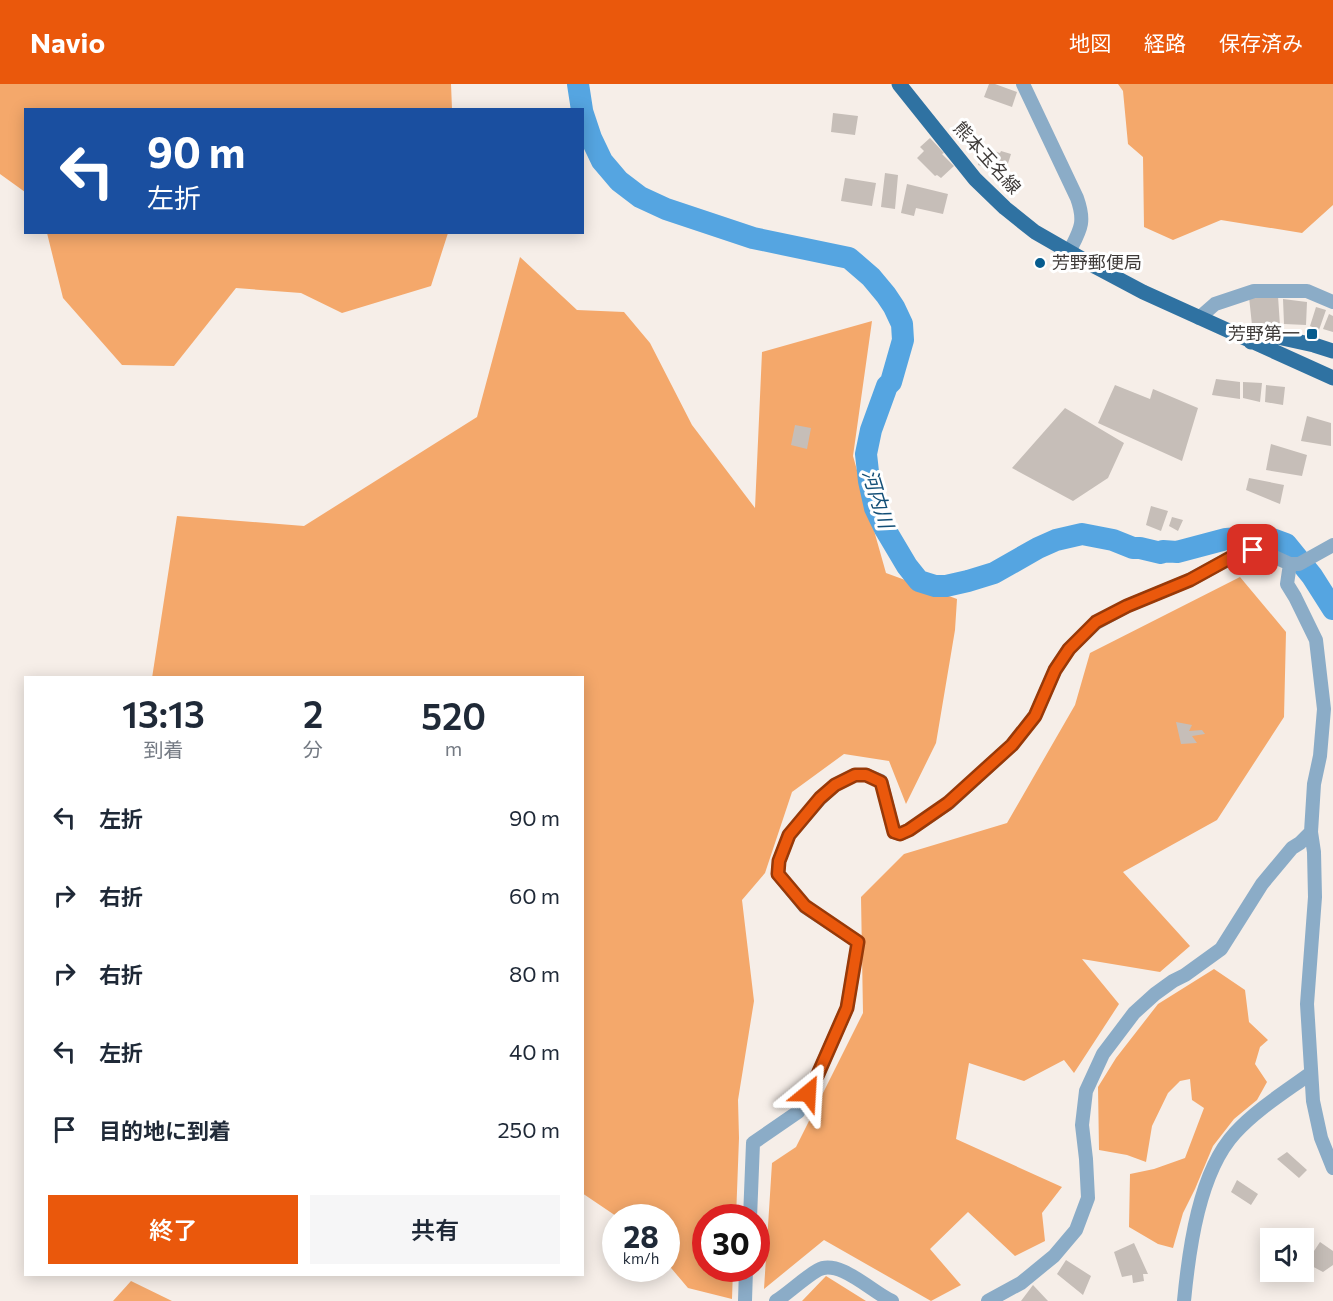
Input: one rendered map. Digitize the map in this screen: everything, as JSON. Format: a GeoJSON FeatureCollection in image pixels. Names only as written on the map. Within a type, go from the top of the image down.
{"type":"FeatureCollection","features":[{"type":"Feature","properties":{"kind":"main road","name":"熊本玉名線"},"geometry":{"type":"LineString","coordinates":[[899,84],[975,179],[1005,208],[1035,232],[1143,292],[1333,378]]}},
{"type":"Feature","properties":{"kind":"main road"},"geometry":{"type":"LineString","coordinates":[[1251,342],[1273,336],[1333,351]]}},
{"type":"Feature","properties":{"kind":"street"},"geometry":{"type":"LineString","coordinates":[[1023,84],[1082,211],[1081,228],[1069,252]]}},
{"type":"Feature","properties":{"kind":"street"},"geometry":{"type":"LineString","coordinates":[[1199,318],[1215,304],[1254,291],[1307,291],[1333,302]]}},
{"type":"Feature","properties":{"kind":"street"},"geometry":{"type":"LineString","coordinates":[[751,1204],[753,1143],[798,1112],[818,1074],[847,1008],[858,942],[805,906],[778,874],[779,861],[789,835],[820,798],[835,785],[855,775],[866,775],[881,782],[894,832],[900,834],[909,830],[948,803],[1012,745],[1035,716],[1055,670],[1069,649],[1096,622],[1127,606],[1190,580],[1230,558],[1253,550],[1290,564],[1299,564],[1333,545]]}},
{"type":"Feature","properties":{"kind":"street"},"geometry":{"type":"LineString","coordinates":[[1290,564],[1287,584],[1316,640],[1324,709],[1320,756],[1314,784],[1311,832],[1315,897],[1308,1004],[1313,1101],[1321,1138],[1333,1168]]}},
{"type":"Feature","properties":{"kind":"street"},"geometry":{"type":"LineString","coordinates":[[988,1301],[1021,1283],[1054,1256],[1076,1230],[1088,1198],[1082,1125],[1086,1091],[1103,1054],[1134,1013],[1148,1000],[1221,949],[1262,884],[1292,848],[1311,832]]}},
{"type":"Feature","properties":{"kind":"street"},"geometry":{"type":"LineString","coordinates":[[1184,1301],[1187,1265],[1200,1202],[1216,1159],[1234,1134],[1251,1118],[1311,1073]]}},
{"type":"Feature","properties":{"kind":"street"},"geometry":{"type":"LineString","coordinates":[[776,1301],[819,1269],[828,1267],[846,1272],[882,1297],[892,1301]]}},
{"type":"Feature","properties":{"kind":"street"},"geometry":{"type":"LineString","coordinates":[[745,1301],[746,1282]]}},
{"type":"Feature","properties":{"kind":"shaded area"},"geometry":{"type":"Polygon","coordinates":[[[0,84],[451,84],[452,108],[24,108],[24,191],[0,174],[0,84]]]}},
{"type":"Feature","properties":{"kind":"shaded area"},"geometry":{"type":"Polygon","coordinates":[[[1118,84],[1333,84],[1333,205],[1302,233],[1221,220],[1173,240],[1144,227],[1143,157],[1128,144],[1123,91],[1118,84]]]}},
{"type":"Feature","properties":{"kind":"shaded area"},"geometry":{"type":"Polygon","coordinates":[[[47,234],[448,234],[431,286],[342,313],[301,293],[236,288],[174,366],[122,365],[63,298],[47,234]]]}},
{"type":"Feature","properties":{"kind":"shaded area"},"geometry":{"type":"Polygon","coordinates":[[[520,257],[577,310],[624,312],[650,343],[692,425],[755,508],[762,352],[872,321],[853,456],[886,573],[957,599],[955,630],[936,743],[906,804],[889,761],[844,754],[792,792],[765,873],[742,900],[754,1001],[738,1100],[737,1204],[692,1204],[692,1282],[733,1282],[732,1299],[688,1288],[680,1279],[680,1204],[602,1204],[602,1207],[584,1194],[584,676],[152,676],[177,516],[304,526],[477,417],[520,257]]]}},
{"type":"Feature","properties":{"kind":"shaded area"},"geometry":{"type":"Polygon","coordinates":[[[1240,577],[1286,632],[1284,717],[1217,820],[1123,872],[1190,946],[1160,972],[1082,959],[1119,1004],[1074,1073],[1064,1060],[1024,1081],[969,1063],[956,1139],[1062,1187],[1042,1213],[1045,1241],[1015,1256],[968,1212],[930,1249],[961,1285],[931,1301],[824,1240],[764,1289],[764,1282],[770,1282],[769,1204],[772,1163],[796,1147],[863,1013],[861,897],[904,854],[1007,823],[1075,705],[1090,653],[1240,577]]]}},
{"type":"Feature","properties":{"kind":"shaded area"},"geometry":{"type":"Polygon","coordinates":[[[1214,969],[1245,990],[1249,1022],[1268,1040],[1260,1047],[1255,1064],[1267,1082],[1257,1100],[1234,1119],[1213,1146],[1183,1213],[1173,1248],[1158,1244],[1129,1227],[1130,1174],[1154,1169],[1185,1158],[1204,1108],[1192,1100],[1190,1079],[1180,1081],[1168,1093],[1152,1126],[1146,1162],[1127,1155],[1099,1150],[1098,1087],[1116,1058],[1158,1004],[1214,969]]]}},
{"type":"Feature","properties":{"kind":"shaded area"},"geometry":{"type":"Polygon","coordinates":[[[826,1276],[866,1301],[802,1301],[826,1276]]]}},
{"type":"Feature","properties":{"kind":"shaded area"},"geometry":{"type":"Polygon","coordinates":[[[131,1281],[172,1301],[113,1301],[131,1281]]]}},
{"type":"Feature","properties":{"kind":"building"},"geometry":{"type":"Polygon","coordinates":[[[989,84],[1017,92],[1012,107],[984,97],[989,84]]]}},
{"type":"Feature","properties":{"kind":"building"},"geometry":{"type":"Polygon","coordinates":[[[833,113],[858,116],[855,135],[831,132],[833,113]]]}},
{"type":"Feature","properties":{"kind":"building"},"geometry":{"type":"Polygon","coordinates":[[[961,125],[977,135],[971,146],[954,136],[961,125]]]}},
{"type":"Feature","properties":{"kind":"building"},"geometry":{"type":"Polygon","coordinates":[[[930,138],[954,166],[941,178],[935,176],[917,158],[924,151],[920,147],[930,138]]]}},
{"type":"Feature","properties":{"kind":"building"},"geometry":{"type":"Polygon","coordinates":[[[984,148],[1011,154],[1005,173],[978,165],[984,148]]]}},
{"type":"Feature","properties":{"kind":"building"},"geometry":{"type":"Polygon","coordinates":[[[885,173],[898,175],[895,209],[881,207],[885,173]]]}},
{"type":"Feature","properties":{"kind":"building"},"geometry":{"type":"Polygon","coordinates":[[[845,178],[876,183],[872,206],[841,201],[845,178]]]}},
{"type":"Feature","properties":{"kind":"building"},"geometry":{"type":"Polygon","coordinates":[[[907,184],[948,194],[943,214],[916,208],[914,216],[901,213],[907,184]]]}},
{"type":"Feature","properties":{"kind":"building"},"geometry":{"type":"Polygon","coordinates":[[[1278,296],[1280,326],[1252,325],[1249,297],[1278,296]]]}},
{"type":"Feature","properties":{"kind":"building"},"geometry":{"type":"Polygon","coordinates":[[[1283,299],[1307,302],[1306,325],[1284,324],[1283,299]]]}},
{"type":"Feature","properties":{"kind":"building"},"geometry":{"type":"Polygon","coordinates":[[[1316,307],[1326,310],[1319,330],[1310,326],[1316,307]]]}},
{"type":"Feature","properties":{"kind":"building"},"geometry":{"type":"Polygon","coordinates":[[[1329,314],[1333,316],[1333,332],[1323,329],[1329,314]]]}},
{"type":"Feature","properties":{"kind":"building"},"geometry":{"type":"Polygon","coordinates":[[[1216,379],[1240,382],[1240,399],[1212,395],[1216,379]]]}},
{"type":"Feature","properties":{"kind":"building"},"geometry":{"type":"Polygon","coordinates":[[[1243,382],[1262,383],[1260,402],[1243,398],[1243,382]]]}},
{"type":"Feature","properties":{"kind":"building"},"geometry":{"type":"Polygon","coordinates":[[[1115,385],[1150,399],[1153,389],[1198,408],[1182,461],[1098,423],[1115,385]]]}},
{"type":"Feature","properties":{"kind":"building"},"geometry":{"type":"Polygon","coordinates":[[[1266,385],[1285,387],[1283,405],[1265,402],[1266,385]]]}},
{"type":"Feature","properties":{"kind":"building"},"geometry":{"type":"Polygon","coordinates":[[[1065,408],[1124,443],[1108,478],[1073,501],[1012,468],[1065,408]]]}},
{"type":"Feature","properties":{"kind":"building"},"geometry":{"type":"Polygon","coordinates":[[[1307,416],[1331,423],[1331,446],[1301,441],[1307,416]]]}},
{"type":"Feature","properties":{"kind":"building"},"geometry":{"type":"Polygon","coordinates":[[[795,425],[811,428],[807,449],[791,445],[795,425]]]}},
{"type":"Feature","properties":{"kind":"building"},"geometry":{"type":"Polygon","coordinates":[[[1271,444],[1307,455],[1302,476],[1266,470],[1271,444]]]}},
{"type":"Feature","properties":{"kind":"building"},"geometry":{"type":"Polygon","coordinates":[[[1249,478],[1284,485],[1280,504],[1246,490],[1249,478]]]}},
{"type":"Feature","properties":{"kind":"building"},"geometry":{"type":"Polygon","coordinates":[[[1151,506],[1168,511],[1161,531],[1146,525],[1151,506]]]}},
{"type":"Feature","properties":{"kind":"building"},"geometry":{"type":"Polygon","coordinates":[[[1172,517],[1183,520],[1178,531],[1169,526],[1172,517]]]}},
{"type":"Feature","properties":{"kind":"building"},"geometry":{"type":"Polygon","coordinates":[[[1176,722],[1192,725],[1189,731],[1202,730],[1205,734],[1192,736],[1197,743],[1181,744],[1176,722]]]}},
{"type":"Feature","properties":{"kind":"building"},"geometry":{"type":"Polygon","coordinates":[[[1287,1152],[1307,1170],[1299,1178],[1277,1159],[1287,1152]]]}},
{"type":"Feature","properties":{"kind":"building"},"geometry":{"type":"Polygon","coordinates":[[[1237,1180],[1258,1194],[1251,1205],[1231,1192],[1237,1180]]]}},
{"type":"Feature","properties":{"kind":"building"},"geometry":{"type":"Polygon","coordinates":[[[1320,1242],[1333,1251],[1333,1265],[1323,1272],[1314,1267],[1314,1251],[1320,1242]]]}},
{"type":"Feature","properties":{"kind":"building"},"geometry":{"type":"Polygon","coordinates":[[[1134,1243],[1148,1274],[1143,1274],[1144,1281],[1133,1283],[1132,1275],[1122,1277],[1114,1252],[1134,1243]]]}},
{"type":"Feature","properties":{"kind":"building"},"geometry":{"type":"Polygon","coordinates":[[[1066,1260],[1091,1276],[1083,1295],[1057,1274],[1066,1260]]]}},
{"type":"Feature","properties":{"kind":"building"},"geometry":{"type":"Polygon","coordinates":[[[1033,1285],[1048,1301],[1021,1301],[1033,1285]]]}},
{"type":"Feature","properties":{"kind":"waterway","name":"河内川"},"geometry":{"type":"LineString","coordinates":[[578,84],[582,108]]}},
{"type":"Feature","properties":{"kind":"waterway","name":"河内川"},"geometry":{"type":"LineString","coordinates":[[584,117],[602,161],[619,181],[640,197],[666,209],[753,238],[849,258],[871,277],[886,295],[902,324],[903,340],[891,382],[887,386],[871,430],[866,454],[869,481],[875,508],[885,529],[907,566],[919,581],[935,586],[968,581],[994,573],[1056,540],[1082,534],[1161,553],[1163,551],[1177,552],[1226,539],[1264,536],[1286,544],[1312,576],[1333,609]]}},
{"type":"Feature","properties":{"kind":"place","name":"芳野郵便局"},"geometry":{"type":"Point","coordinates":[1040,263]}},
{"type":"Feature","properties":{"kind":"place","name":"芳野第一"},"geometry":{"type":"Point","coordinates":[1312,334]}},
{"type":"Feature","properties":{"kind":"route"},"geometry":{"type":"LineString","coordinates":[[808,1093],[847,1008],[858,942],[805,906],[778,874],[779,861],[789,835],[820,798],[835,785],[855,775],[866,775],[881,782],[894,832],[900,834],[909,830],[948,803],[1012,745],[1035,716],[1055,670],[1069,649],[1096,622],[1127,606],[1190,580],[1230,558],[1253,550]]}}]}
